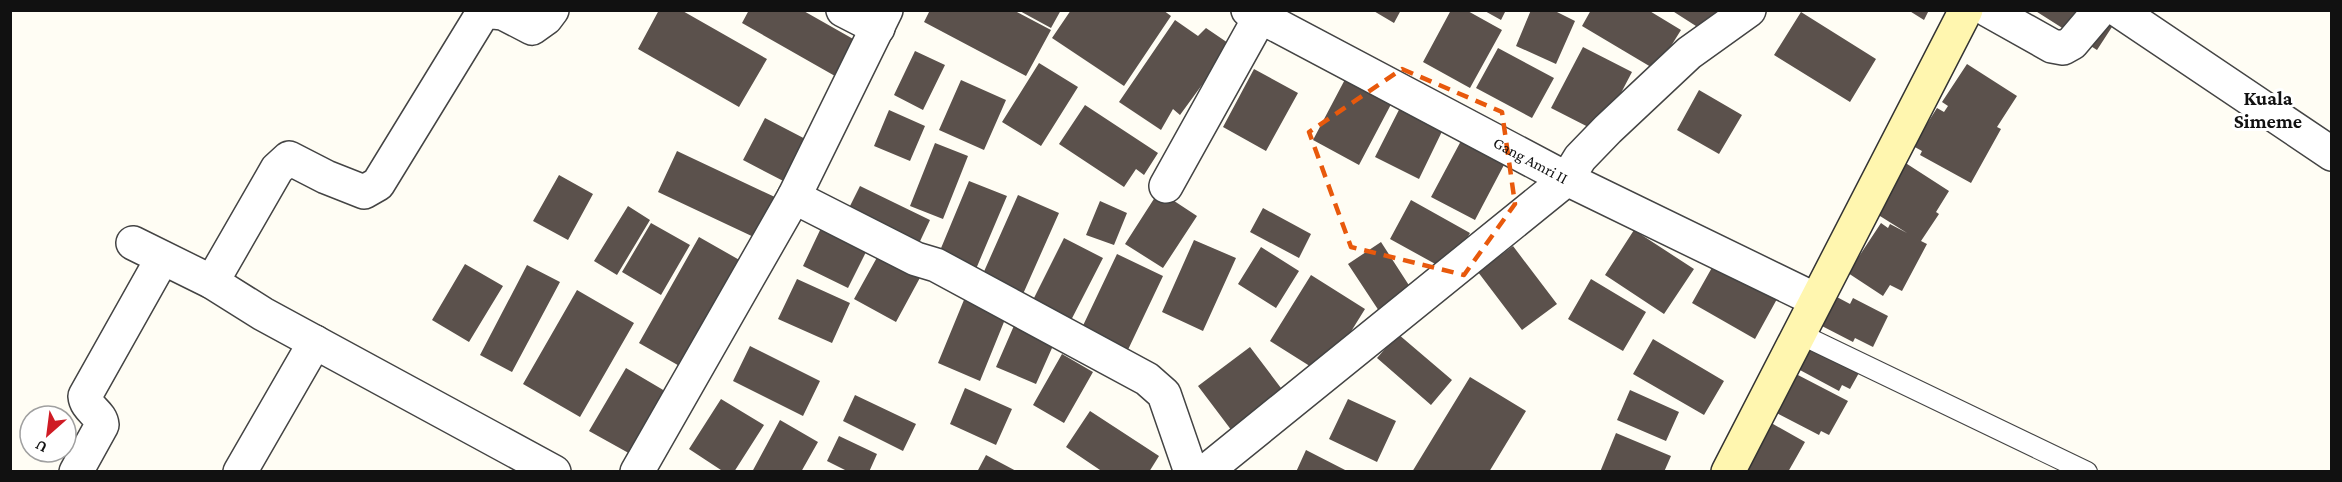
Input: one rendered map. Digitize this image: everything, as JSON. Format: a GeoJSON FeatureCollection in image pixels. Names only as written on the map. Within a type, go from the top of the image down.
{"type":"FeatureCollection","features":[{"type":"Feature","properties":{"kind":"main road"},"geometry":{"type":"LineString","coordinates":[[1728,471],[1966,10]]}},
{"type":"Feature","properties":{"kind":"street"},"geometry":{"type":"LineString","coordinates":[[212,282],[277,169],[289,158],[326,177],[364,192],[378,184],[484,11],[503,13],[532,28],[546,18],[552,10]]}},
{"type":"Feature","properties":{"kind":"street"},"geometry":{"type":"LineString","coordinates":[[637,471],[794,197],[882,19],[843,10]]}},
{"type":"Feature","properties":{"kind":"street"},"geometry":{"type":"LineString","coordinates":[[1206,471],[1567,179],[1580,158],[1608,129],[1689,53],[1749,10]]}},
{"type":"Feature","properties":{"kind":"street"},"geometry":{"type":"LineString","coordinates":[[1988,10],[2052,46],[2064,48],[2072,43],[2100,10]]}},
{"type":"Feature","properties":{"kind":"street"},"geometry":{"type":"LineString","coordinates":[[2118,10],[2331,154]]}},
{"type":"Feature","properties":{"kind":"street"},"geometry":{"type":"LineString","coordinates":[[1166,186],[1254,14]]}},
{"type":"Feature","properties":{"kind":"street","name":"Gang Amri II"},"geometry":{"type":"LineString","coordinates":[[1254,14],[1567,179],[1816,300]]}},
{"type":"Feature","properties":{"kind":"street"},"geometry":{"type":"LineString","coordinates":[[794,197],[916,259],[936,265],[1147,379],[1164,394],[1191,471]]}},
{"type":"Feature","properties":{"kind":"street"},"geometry":{"type":"LineString","coordinates":[[133,243],[212,282],[263,314],[554,471]]}},
{"type":"Feature","properties":{"kind":"street"},"geometry":{"type":"LineString","coordinates":[[76,471],[102,425],[100,418],[87,404],[85,396],[162,259]]}},
{"type":"Feature","properties":{"kind":"street"},"geometry":{"type":"LineString","coordinates":[[240,471],[315,342]]}},
{"type":"Feature","properties":{"kind":"lane"},"geometry":{"type":"LineString","coordinates":[[1800,334],[2087,471]]}},
{"type":"Feature","properties":{"kind":"highlighted area"},"geometry":{"type":"Polygon","coordinates":[[[1402,69],[1502,112],[1515,204],[1464,275],[1351,247],[1309,132],[1402,69]]]}},
{"type":"Feature","properties":{"kind":"building"},"geometry":{"type":"Polygon","coordinates":[[[659,10],[681,10],[767,59],[739,107],[638,49],[659,10]]]}},
{"type":"Feature","properties":{"kind":"building"},"geometry":{"type":"Polygon","coordinates":[[[749,10],[802,10],[862,44],[842,80],[742,23],[749,10]]]}},
{"type":"Feature","properties":{"kind":"building"},"geometry":{"type":"Polygon","coordinates":[[[930,10],[1013,10],[1051,30],[1026,76],[924,22],[930,10]]]}},
{"type":"Feature","properties":{"kind":"building"},"geometry":{"type":"Polygon","coordinates":[[[1018,10],[1061,10],[1051,28],[1018,10]]]}},
{"type":"Feature","properties":{"kind":"building"},"geometry":{"type":"Polygon","coordinates":[[[1071,10],[1163,10],[1171,16],[1124,86],[1052,38],[1071,10]]]}},
{"type":"Feature","properties":{"kind":"building"},"geometry":{"type":"Polygon","coordinates":[[[1372,10],[1401,10],[1394,23],[1372,10]]]}},
{"type":"Feature","properties":{"kind":"building"},"geometry":{"type":"Polygon","coordinates":[[[1451,10],[1466,10],[1502,30],[1470,88],[1423,62],[1451,10]]]}},
{"type":"Feature","properties":{"kind":"building"},"geometry":{"type":"Polygon","coordinates":[[[1483,10],[1506,10],[1501,20],[1483,10]]]}},
{"type":"Feature","properties":{"kind":"building"},"geometry":{"type":"Polygon","coordinates":[[[1531,10],[1553,10],[1575,21],[1556,64],[1516,46],[1531,10]]]}},
{"type":"Feature","properties":{"kind":"building"},"geometry":{"type":"Polygon","coordinates":[[[1591,10],[1648,10],[1681,30],[1656,70],[1582,26],[1591,10]]]}},
{"type":"Feature","properties":{"kind":"building"},"geometry":{"type":"Polygon","coordinates":[[[1671,10],[1726,10],[1710,35],[1671,10]]]}},
{"type":"Feature","properties":{"kind":"building"},"geometry":{"type":"Polygon","coordinates":[[[1908,10],[1929,10],[1924,20],[1908,10]]]}},
{"type":"Feature","properties":{"kind":"building"},"geometry":{"type":"Polygon","coordinates":[[[2034,10],[2123,10],[2097,50],[2034,10]]]}},
{"type":"Feature","properties":{"kind":"building"},"geometry":{"type":"Polygon","coordinates":[[[1801,12],[1876,59],[1850,102],[1774,55],[1801,12]]]}},
{"type":"Feature","properties":{"kind":"building"},"geometry":{"type":"Polygon","coordinates":[[[1175,20],[1198,36],[1206,28],[1231,45],[1180,115],[1173,109],[1161,130],[1119,102],[1175,20]]]}},
{"type":"Feature","properties":{"kind":"building"},"geometry":{"type":"Polygon","coordinates":[[[1583,47],[1632,72],[1600,133],[1551,108],[1583,47]]]}},
{"type":"Feature","properties":{"kind":"building"},"geometry":{"type":"Polygon","coordinates":[[[1498,48],[1554,78],[1532,118],[1476,88],[1498,48]]]}},
{"type":"Feature","properties":{"kind":"building"},"geometry":{"type":"Polygon","coordinates":[[[915,51],[945,65],[923,110],[894,95],[915,51]]]}},
{"type":"Feature","properties":{"kind":"building"},"geometry":{"type":"Polygon","coordinates":[[[1039,63],[1078,87],[1041,146],[1002,122],[1039,63]]]}},
{"type":"Feature","properties":{"kind":"building"},"geometry":{"type":"Polygon","coordinates":[[[1967,64],[2017,96],[1997,127],[2001,129],[1971,183],[1920,155],[1922,151],[1913,146],[1937,108],[1944,112],[1948,106],[1942,102],[1967,64]]]}},
{"type":"Feature","properties":{"kind":"building"},"geometry":{"type":"Polygon","coordinates":[[[1351,68],[1397,93],[1359,165],[1313,140],[1351,68]]]}},
{"type":"Feature","properties":{"kind":"building"},"geometry":{"type":"Polygon","coordinates":[[[1254,69],[1298,93],[1266,151],[1223,127],[1254,69]]]}},
{"type":"Feature","properties":{"kind":"building"},"geometry":{"type":"Polygon","coordinates":[[[961,80],[1006,100],[984,150],[939,130],[961,80]]]}},
{"type":"Feature","properties":{"kind":"building"},"geometry":{"type":"Polygon","coordinates":[[[1699,90],[1742,115],[1719,154],[1677,130],[1699,90]]]}},
{"type":"Feature","properties":{"kind":"building"},"geometry":{"type":"Polygon","coordinates":[[[1406,96],[1449,117],[1419,179],[1375,157],[1406,96]]]}},
{"type":"Feature","properties":{"kind":"building"},"geometry":{"type":"Polygon","coordinates":[[[1085,105],[1158,153],[1144,175],[1136,169],[1124,187],[1059,144],[1085,105]]]}},
{"type":"Feature","properties":{"kind":"building"},"geometry":{"type":"Polygon","coordinates":[[[889,110],[925,126],[910,161],[874,146],[889,110]]]}},
{"type":"Feature","properties":{"kind":"building"},"geometry":{"type":"Polygon","coordinates":[[[765,118],[815,144],[793,186],[743,160],[765,118]]]}},
{"type":"Feature","properties":{"kind":"building"},"geometry":{"type":"Polygon","coordinates":[[[1462,139],[1505,163],[1475,220],[1431,197],[1462,139]]]}},
{"type":"Feature","properties":{"kind":"building"},"geometry":{"type":"Polygon","coordinates":[[[935,143],[968,156],[943,219],[910,206],[935,143]]]}},
{"type":"Feature","properties":{"kind":"building"},"geometry":{"type":"Polygon","coordinates":[[[677,151],[777,198],[758,239],[658,192],[677,151]]]}},
{"type":"Feature","properties":{"kind":"building"},"geometry":{"type":"Polygon","coordinates":[[[1904,162],[1949,191],[1936,212],[1939,214],[1921,241],[1927,244],[1902,291],[1890,285],[1883,296],[1848,273],[1881,223],[1888,228],[1890,224],[1907,233],[1872,211],[1904,162]]]}},
{"type":"Feature","properties":{"kind":"building"},"geometry":{"type":"Polygon","coordinates":[[[559,175],[593,194],[568,240],[533,221],[559,175]]]}},
{"type":"Feature","properties":{"kind":"building"},"geometry":{"type":"Polygon","coordinates":[[[969,181],[1007,196],[976,269],[939,253],[969,181]]]}},
{"type":"Feature","properties":{"kind":"building"},"geometry":{"type":"Polygon","coordinates":[[[860,186],[930,220],[914,254],[843,220],[860,186]]]}},
{"type":"Feature","properties":{"kind":"building"},"geometry":{"type":"Polygon","coordinates":[[[1159,191],[1197,216],[1163,268],[1125,244],[1159,191]]]}},
{"type":"Feature","properties":{"kind":"building"},"geometry":{"type":"Polygon","coordinates":[[[1018,195],[1059,213],[1023,294],[982,276],[1018,195]]]}},
{"type":"Feature","properties":{"kind":"building"},"geometry":{"type":"Polygon","coordinates":[[[1411,200],[1470,233],[1448,271],[1390,239],[1411,200]]]}},
{"type":"Feature","properties":{"kind":"building"},"geometry":{"type":"Polygon","coordinates":[[[1100,201],[1127,213],[1114,245],[1086,235],[1100,201]]]}},
{"type":"Feature","properties":{"kind":"building"},"geometry":{"type":"Polygon","coordinates":[[[628,206],[650,220],[617,275],[594,261],[628,206]]]}},
{"type":"Feature","properties":{"kind":"building"},"geometry":{"type":"Polygon","coordinates":[[[1263,208],[1311,234],[1299,258],[1250,232],[1263,208]]]}},
{"type":"Feature","properties":{"kind":"building"},"geometry":{"type":"Polygon","coordinates":[[[651,223],[690,245],[661,295],[622,272],[651,223]]]}},
{"type":"Feature","properties":{"kind":"building"},"geometry":{"type":"Polygon","coordinates":[[[822,226],[868,248],[848,288],[803,266],[822,226]]]}},
{"type":"Feature","properties":{"kind":"building"},"geometry":{"type":"Polygon","coordinates":[[[1634,230],[1694,269],[1664,314],[1605,275],[1634,230]]]}},
{"type":"Feature","properties":{"kind":"building"},"geometry":{"type":"Polygon","coordinates":[[[699,237],[750,266],[690,372],[639,343],[699,237]]]}},
{"type":"Feature","properties":{"kind":"building"},"geometry":{"type":"Polygon","coordinates":[[[1064,238],[1103,258],[1066,330],[1028,310],[1064,238]]]}},
{"type":"Feature","properties":{"kind":"building"},"geometry":{"type":"Polygon","coordinates":[[[1194,240],[1236,258],[1203,331],[1162,312],[1194,240]]]}},
{"type":"Feature","properties":{"kind":"building"},"geometry":{"type":"Polygon","coordinates":[[[1381,242],[1412,290],[1379,311],[1348,264],[1381,242]]]}},
{"type":"Feature","properties":{"kind":"building"},"geometry":{"type":"Polygon","coordinates":[[[1513,246],[1557,304],[1522,330],[1478,272],[1513,246]]]}},
{"type":"Feature","properties":{"kind":"building"},"geometry":{"type":"Polygon","coordinates":[[[1261,247],[1299,271],[1276,308],[1238,284],[1261,247]]]}},
{"type":"Feature","properties":{"kind":"building"},"geometry":{"type":"Polygon","coordinates":[[[880,252],[922,274],[896,322],[854,299],[880,252]]]}},
{"type":"Feature","properties":{"kind":"building"},"geometry":{"type":"Polygon","coordinates":[[[1117,254],[1163,276],[1125,356],[1079,334],[1117,254]]]}},
{"type":"Feature","properties":{"kind":"building"},"geometry":{"type":"Polygon","coordinates":[[[465,264],[503,286],[469,342],[432,320],[465,264]]]}},
{"type":"Feature","properties":{"kind":"building"},"geometry":{"type":"Polygon","coordinates":[[[1714,264],[1777,299],[1755,339],[1692,303],[1714,264]]]}},
{"type":"Feature","properties":{"kind":"building"},"geometry":{"type":"Polygon","coordinates":[[[527,265],[560,282],[512,372],[480,355],[527,265]]]}},
{"type":"Feature","properties":{"kind":"building"},"geometry":{"type":"Polygon","coordinates":[[[1311,275],[1365,309],[1324,375],[1270,341],[1311,275]]]}},
{"type":"Feature","properties":{"kind":"building"},"geometry":{"type":"Polygon","coordinates":[[[797,279],[850,303],[832,343],[778,319],[797,279]]]}},
{"type":"Feature","properties":{"kind":"building"},"geometry":{"type":"Polygon","coordinates":[[[1591,279],[1646,312],[1623,351],[1568,319],[1591,279]]]}},
{"type":"Feature","properties":{"kind":"building"},"geometry":{"type":"Polygon","coordinates":[[[577,290],[634,323],[580,417],[523,384],[577,290]]]}},
{"type":"Feature","properties":{"kind":"building"},"geometry":{"type":"Polygon","coordinates":[[[966,295],[1008,312],[980,381],[938,363],[966,295]]]}},
{"type":"Feature","properties":{"kind":"building"},"geometry":{"type":"Polygon","coordinates":[[[1835,296],[1850,304],[1853,298],[1888,316],[1873,347],[1855,338],[1853,342],[1820,325],[1835,296]]]}},
{"type":"Feature","properties":{"kind":"building"},"geometry":{"type":"Polygon","coordinates":[[[1016,321],[1056,339],[1036,384],[996,367],[1016,321]]]}},
{"type":"Feature","properties":{"kind":"building"},"geometry":{"type":"Polygon","coordinates":[[[1398,334],[1452,380],[1431,405],[1377,358],[1398,334]]]}},
{"type":"Feature","properties":{"kind":"building"},"geometry":{"type":"Polygon","coordinates":[[[1653,339],[1724,381],[1704,415],[1633,374],[1653,339]]]}},
{"type":"Feature","properties":{"kind":"building"},"geometry":{"type":"Polygon","coordinates":[[[1811,344],[1860,371],[1850,389],[1842,385],[1839,391],[1798,369],[1811,344]]]}},
{"type":"Feature","properties":{"kind":"building"},"geometry":{"type":"Polygon","coordinates":[[[750,346],[820,381],[803,416],[733,381],[750,346]]]}},
{"type":"Feature","properties":{"kind":"building"},"geometry":{"type":"Polygon","coordinates":[[[1250,347],[1284,392],[1232,431],[1198,386],[1250,347]]]}},
{"type":"Feature","properties":{"kind":"building"},"geometry":{"type":"Polygon","coordinates":[[[1062,354],[1093,372],[1064,423],[1033,405],[1062,354]]]}},
{"type":"Feature","properties":{"kind":"building"},"geometry":{"type":"Polygon","coordinates":[[[626,368],[670,394],[634,456],[589,431],[626,368]]]}},
{"type":"Feature","properties":{"kind":"building"},"geometry":{"type":"Polygon","coordinates":[[[1796,374],[1848,401],[1829,435],[1821,431],[1819,435],[1771,410],[1796,374]]]}},
{"type":"Feature","properties":{"kind":"building"},"geometry":{"type":"Polygon","coordinates":[[[1470,377],[1526,411],[1489,472],[1412,472],[1470,377]]]}},
{"type":"Feature","properties":{"kind":"building"},"geometry":{"type":"Polygon","coordinates":[[[965,388],[1012,409],[996,445],[950,424],[965,388]]]}},
{"type":"Feature","properties":{"kind":"building"},"geometry":{"type":"Polygon","coordinates":[[[1630,390],[1679,412],[1666,441],[1617,420],[1630,390]]]}},
{"type":"Feature","properties":{"kind":"building"},"geometry":{"type":"Polygon","coordinates":[[[855,395],[916,424],[903,451],[843,421],[855,395]]]}},
{"type":"Feature","properties":{"kind":"building"},"geometry":{"type":"Polygon","coordinates":[[[721,399],[764,425],[734,472],[724,472],[689,449],[721,399]]]}},
{"type":"Feature","properties":{"kind":"building"},"geometry":{"type":"Polygon","coordinates":[[[1348,399],[1396,421],[1377,462],[1329,439],[1348,399]]]}},
{"type":"Feature","properties":{"kind":"building"},"geometry":{"type":"Polygon","coordinates":[[[1090,411],[1159,456],[1149,472],[1103,472],[1066,447],[1090,411]]]}},
{"type":"Feature","properties":{"kind":"building"},"geometry":{"type":"Polygon","coordinates":[[[780,420],[818,442],[801,472],[752,472],[780,420]]]}},
{"type":"Feature","properties":{"kind":"building"},"geometry":{"type":"Polygon","coordinates":[[[1766,420],[1805,442],[1788,472],[1737,472],[1766,420]]]}},
{"type":"Feature","properties":{"kind":"building"},"geometry":{"type":"Polygon","coordinates":[[[1616,433],[1671,456],[1664,472],[1600,472],[1616,433]]]}},
{"type":"Feature","properties":{"kind":"building"},"geometry":{"type":"Polygon","coordinates":[[[839,436],[877,454],[869,472],[849,472],[827,461],[839,436]]]}},
{"type":"Feature","properties":{"kind":"building"},"geometry":{"type":"Polygon","coordinates":[[[1306,450],[1349,472],[1296,472],[1306,450]]]}},
{"type":"Feature","properties":{"kind":"building"},"geometry":{"type":"Polygon","coordinates":[[[986,455],[1018,472],[977,472],[986,455]]]}},
{"type":"Feature","properties":{"kind":"district","name":"Kuala Simeme"},"geometry":{"type":"Point","coordinates":[2268,110]}}]}
